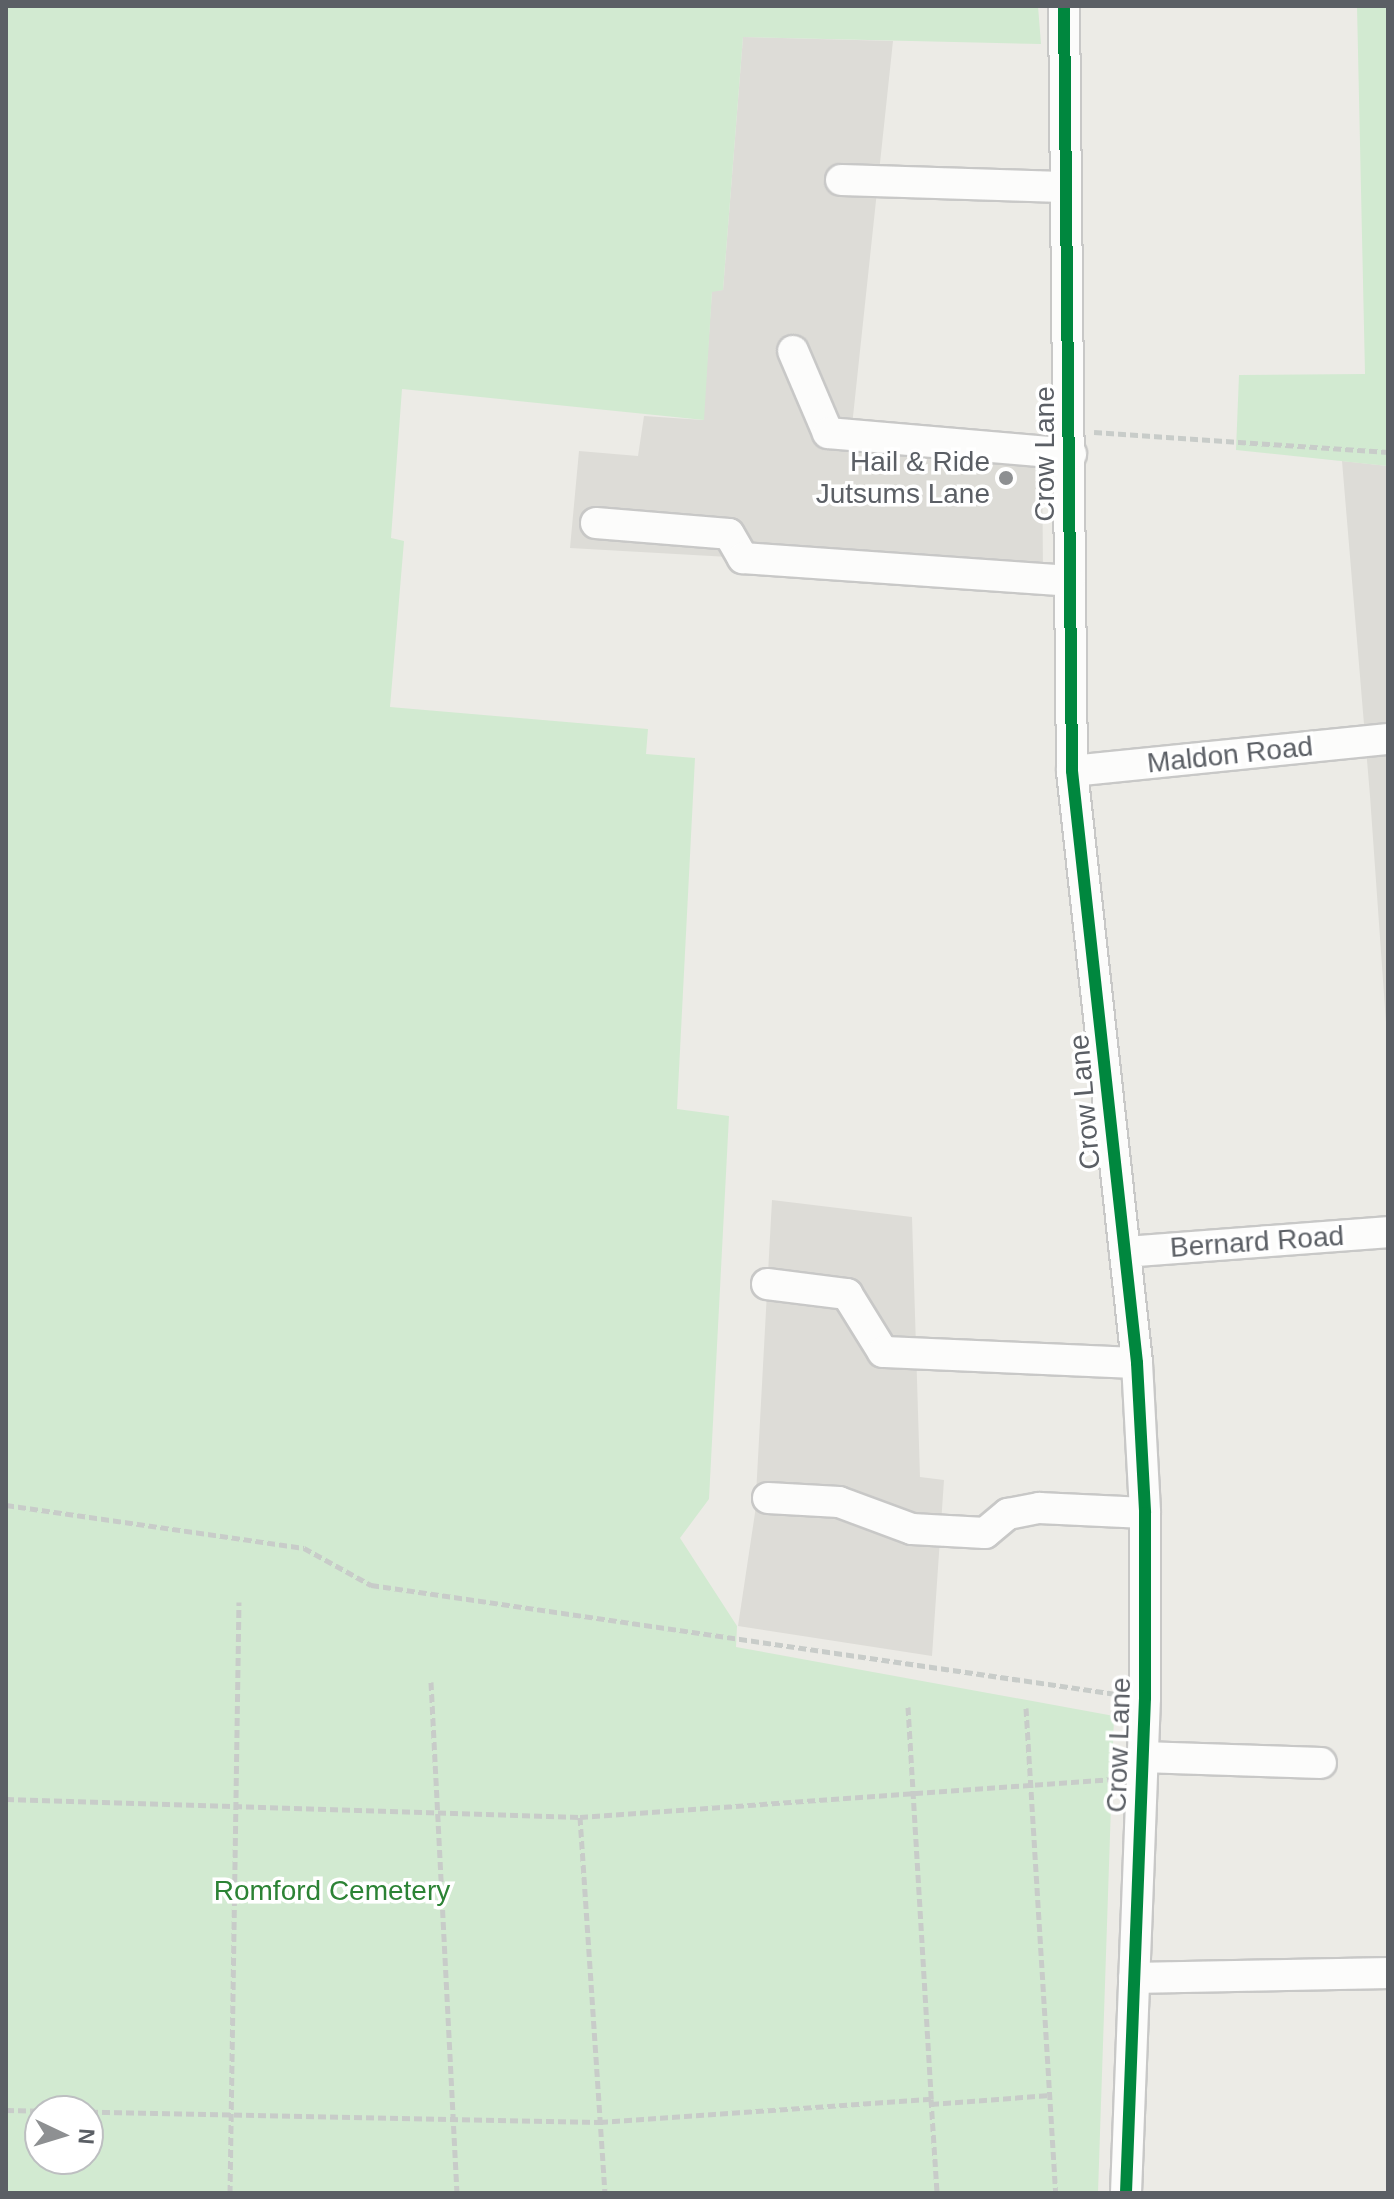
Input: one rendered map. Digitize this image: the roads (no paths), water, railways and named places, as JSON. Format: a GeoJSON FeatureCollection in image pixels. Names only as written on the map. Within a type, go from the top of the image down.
{"type":"FeatureCollection","features":[{"type":"Feature","properties":{"kind":"street","name":"Crow Lane"},"geometry":{"type":"LineString","coordinates":[[1064,6],[1063,187],[1071,442],[1069,581],[1072,771],[1137,1363],[1145,1513],[1145,1698],[1126,2193]]}},
{"type":"Feature","properties":{"kind":"street"},"geometry":{"type":"LineString","coordinates":[[841,180],[1063,187]]}},
{"type":"Feature","properties":{"kind":"street"},"geometry":{"type":"LineString","coordinates":[[793,351],[828,433],[1071,442]]}},
{"type":"Feature","properties":{"kind":"street"},"geometry":{"type":"LineString","coordinates":[[596,523],[729,534],[743,558],[1069,581]]}},
{"type":"Feature","properties":{"kind":"street","name":"Maldon Road"},"geometry":{"type":"LineString","coordinates":[[1072,771],[1388,739]]}},
{"type":"Feature","properties":{"kind":"street","name":"Bernard Road"},"geometry":{"type":"LineString","coordinates":[[1125,1252],[1388,1232]]}},
{"type":"Feature","properties":{"kind":"street"},"geometry":{"type":"LineString","coordinates":[[767,1284],[847,1294],[883,1352],[1137,1363]]}},
{"type":"Feature","properties":{"kind":"street"},"geometry":{"type":"LineString","coordinates":[[768,1498],[839,1502],[912,1529],[985,1533],[1008,1514],[1039,1508],[1145,1513]]}},
{"type":"Feature","properties":{"kind":"street"},"geometry":{"type":"LineString","coordinates":[[1142,1767],[1321,1763]]}},
{"type":"Feature","properties":{"kind":"street"},"geometry":{"type":"LineString","coordinates":[[1134,1978],[1388,1973]]}},
{"type":"Feature","properties":{"kind":"place","name":"Hail & Ride Jutsums Lane"},"geometry":{"type":"Point","coordinates":[1006,478]}},
{"type":"Feature","properties":{"kind":"park label","name":"Romford Cemetery"},"geometry":{"type":"Point","coordinates":[332,1891]}}]}
